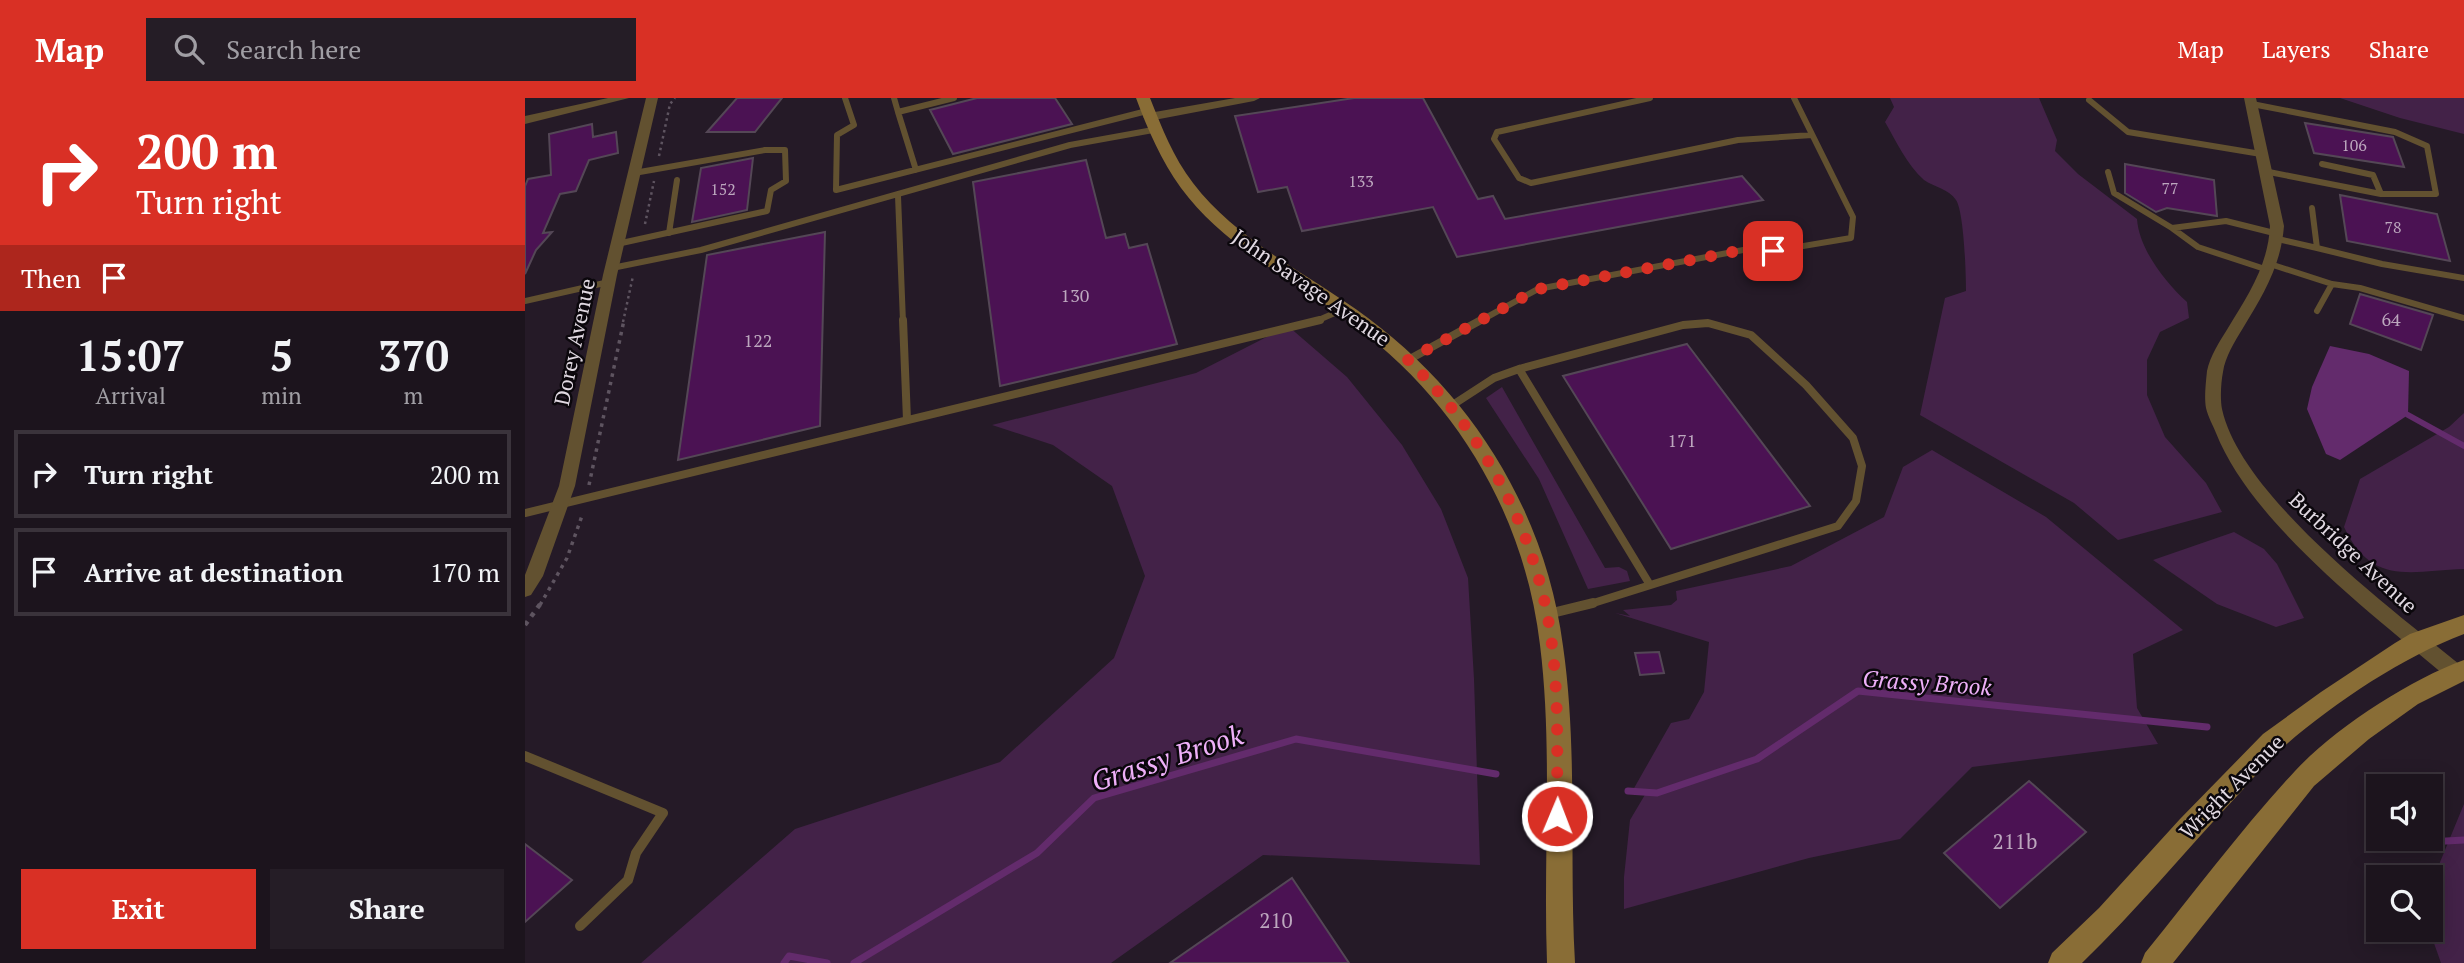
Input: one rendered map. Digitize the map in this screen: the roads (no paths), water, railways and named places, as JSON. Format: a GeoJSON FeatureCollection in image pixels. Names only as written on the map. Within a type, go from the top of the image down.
{"type":"FeatureCollection","features":[{"type":"Feature","properties":{"kind":"main road","name":"John Savage Avenue"},"geometry":{"type":"LineString","coordinates":[[1148,114],[1178,174],[1221,224],[1269,261],[1344,309],[1408,360],[1451,407],[1481,449],[1507,496],[1528,547],[1548,614],[1558,729],[1556,834],[1560,963]]}},
{"type":"Feature","properties":{"kind":"main road","name":"Wright Avenue"},"geometry":{"type":"LineString","coordinates":[[2062,963],[2109,918],[2189,828],[2272,742],[2329,699],[2418,641],[2464,624]]}},
{"type":"Feature","properties":{"kind":"main road"},"geometry":{"type":"LineString","coordinates":[[2155,963],[2305,778],[2360,731],[2400,704],[2460,672]]}},
{"type":"Feature","properties":{"kind":"street"},"geometry":{"type":"LineString","coordinates":[[525,120],[623,98]]}},
{"type":"Feature","properties":{"kind":"street","name":"Dorey Avenue"},"geometry":{"type":"LineString","coordinates":[[525,590],[534,576],[567,486],[610,275],[652,98]]}},
{"type":"Feature","properties":{"kind":"street"},"geometry":{"type":"LineString","coordinates":[[1148,114],[1254,98]]}},
{"type":"Feature","properties":{"kind":"street"},"geometry":{"type":"LineString","coordinates":[[2251,101],[2278,237]]}},
{"type":"Feature","properties":{"kind":"street","name":"Burbridge Avenue"},"geometry":{"type":"LineString","coordinates":[[2278,237],[2269,267],[2214,370],[2211,397],[2218,426],[2232,456],[2280,515],[2308,544],[2418,641],[2460,672]]}},
{"type":"Feature","properties":{"kind":"lane"},"geometry":{"type":"LineString","coordinates":[[845,98],[854,125],[837,135],[836,190],[1148,114]]}},
{"type":"Feature","properties":{"kind":"lane"},"geometry":{"type":"LineString","coordinates":[[894,98],[916,170]]}},
{"type":"Feature","properties":{"kind":"lane"},"geometry":{"type":"LineString","coordinates":[[898,112],[954,98]]}},
{"type":"Feature","properties":{"kind":"lane"},"geometry":{"type":"LineString","coordinates":[[1650,98],[1497,132],[1494,139],[1519,178],[1531,183],[1738,140],[1812,135]]}},
{"type":"Feature","properties":{"kind":"lane"},"geometry":{"type":"LineString","coordinates":[[1408,360],[1538,289],[1759,247],[1773,251],[1851,238],[1853,217],[1794,98]]}},
{"type":"Feature","properties":{"kind":"lane"},"geometry":{"type":"LineString","coordinates":[[2089,100],[2128,132],[2381,194],[2436,194],[2427,146],[2395,132],[2251,101]]}},
{"type":"Feature","properties":{"kind":"lane"},"geometry":{"type":"LineString","coordinates":[[525,300],[610,275],[636,263],[701,250],[1070,145],[1148,114]]}},
{"type":"Feature","properties":{"kind":"lane"},"geometry":{"type":"LineString","coordinates":[[617,244],[767,211],[771,190],[786,181],[785,150],[765,150],[634,173]]}},
{"type":"Feature","properties":{"kind":"lane"},"geometry":{"type":"LineString","coordinates":[[2322,164],[2373,175],[2381,194]]}},
{"type":"Feature","properties":{"kind":"lane"},"geometry":{"type":"LineString","coordinates":[[2108,172],[2114,193],[2198,247],[2332,284],[2360,288],[2464,318]]}},
{"type":"Feature","properties":{"kind":"lane"},"geometry":{"type":"LineString","coordinates":[[669,233],[677,180]]}},
{"type":"Feature","properties":{"kind":"lane"},"geometry":{"type":"LineString","coordinates":[[898,196],[907,420]]}},
{"type":"Feature","properties":{"kind":"lane"},"geometry":{"type":"LineString","coordinates":[[2312,208],[2317,248]]}},
{"type":"Feature","properties":{"kind":"lane"},"geometry":{"type":"LineString","coordinates":[[2172,228],[2226,221],[2382,264],[2464,278]]}},
{"type":"Feature","properties":{"kind":"lane"},"geometry":{"type":"LineString","coordinates":[[2317,311],[2332,284]]}},
{"type":"Feature","properties":{"kind":"lane"},"geometry":{"type":"LineString","coordinates":[[525,513],[1318,321],[1344,309]]}},
{"type":"Feature","properties":{"kind":"lane"},"geometry":{"type":"LineString","coordinates":[[1451,407],[1494,378],[1519,369],[1683,325],[1708,323],[1751,335],[1806,385],[1853,438],[1862,466],[1856,502],[1838,526],[1548,614]]}},
{"type":"Feature","properties":{"kind":"lane"},"geometry":{"type":"LineString","coordinates":[[1519,369],[1650,585]]}},
{"type":"Feature","properties":{"kind":"lane"},"geometry":{"type":"LineString","coordinates":[[525,756],[663,813],[635,853],[628,880],[580,926]]}},
{"type":"Feature","properties":{"kind":"waterway"},"geometry":{"type":"LineString","coordinates":[[2408,415],[2464,446]]}},
{"type":"Feature","properties":{"kind":"waterway","name":"Grassy Brook"},"geometry":{"type":"LineString","coordinates":[[1628,791],[1657,793],[1757,759],[1858,691],[2207,727]]}},
{"type":"Feature","properties":{"kind":"waterway","name":"Grassy Brook"},"geometry":{"type":"LineString","coordinates":[[854,963],[1037,853],[1094,798],[1296,739],[1496,774]]}},
{"type":"Feature","properties":{"kind":"waterway","name":"Grassy Brook"},"geometry":{"type":"LineString","coordinates":[[2443,841],[2464,840]]}},
{"type":"Feature","properties":{"kind":"waterway","name":"Grassy Brook"},"geometry":{"type":"LineString","coordinates":[[784,963],[789,956],[827,963]]}}]}
